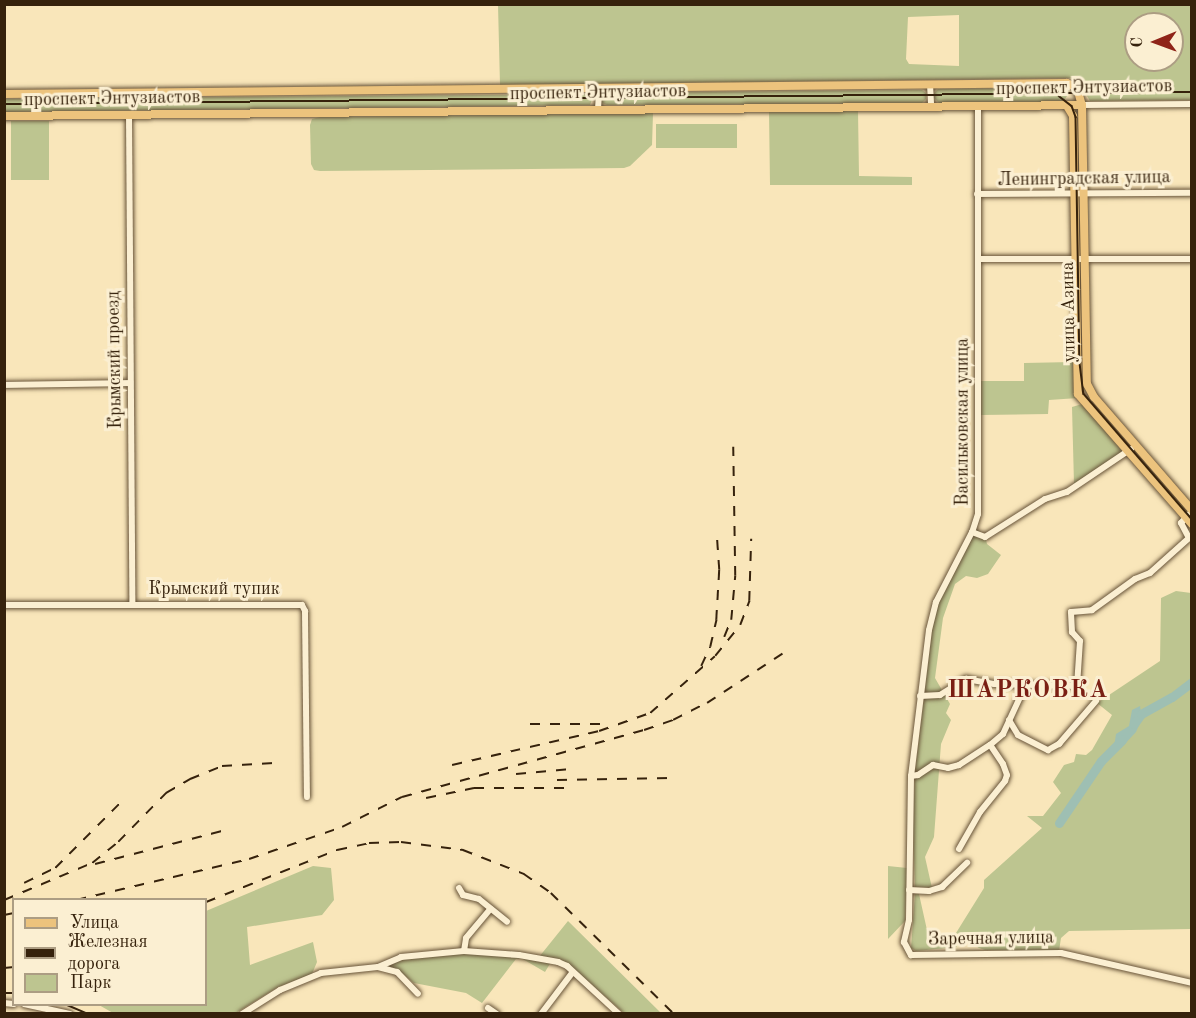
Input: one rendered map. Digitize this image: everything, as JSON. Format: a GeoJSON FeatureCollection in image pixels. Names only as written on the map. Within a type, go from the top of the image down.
{"type":"FeatureCollection","features":[{"type":"Feature","properties":{"kind":"main road","name":"проспект Энтузиастов"},"geometry":{"type":"LineString","coordinates":[[4,94],[1067,83],[1077,88],[1082,105],[4,116]]}},
{"type":"Feature","properties":{"kind":"main road","name":"улица Азина"},"geometry":{"type":"LineString","coordinates":[[1082,105],[1077,389],[1084,403],[1190,516]]}},
{"type":"Feature","properties":{"kind":"main road","name":"улица Азина"},"geometry":{"type":"LineString","coordinates":[[1067,106],[1073,116],[1079,194]]}},
{"type":"Feature","properties":{"kind":"main road","name":"улица Азина"},"geometry":{"type":"LineString","coordinates":[[1080,259],[1088,384],[1094,397],[1136,446],[1190,516]]}},
{"type":"Feature","properties":{"kind":"street"},"geometry":{"type":"LineString","coordinates":[[930,84],[931,106]]}},
{"type":"Feature","properties":{"kind":"street"},"geometry":{"type":"LineString","coordinates":[[598,110],[599,89]]}},
{"type":"Feature","properties":{"kind":"street","name":"проспект Энтузиастов"},"geometry":{"type":"LineString","coordinates":[[1082,105],[1191,104]]}},
{"type":"Feature","properties":{"kind":"street","name":"Васильковская улица"},"geometry":{"type":"LineString","coordinates":[[904,942],[909,920],[911,776],[920,696],[936,602],[972,532],[978,514],[978,106]]}},
{"type":"Feature","properties":{"kind":"street","name":"Крымский проезд"},"geometry":{"type":"LineString","coordinates":[[129,115],[132,605]]}},
{"type":"Feature","properties":{"kind":"street","name":"Ленинградская улица"},"geometry":{"type":"LineString","coordinates":[[977,194],[1191,193]]}},
{"type":"Feature","properties":{"kind":"street"},"geometry":{"type":"LineString","coordinates":[[978,259],[1191,259]]}},
{"type":"Feature","properties":{"kind":"street"},"geometry":{"type":"LineString","coordinates":[[4,385],[130,383]]}},
{"type":"Feature","properties":{"kind":"street"},"geometry":{"type":"LineString","coordinates":[[972,532],[985,537],[1046,499],[1067,492],[1136,446]]}},
{"type":"Feature","properties":{"kind":"street"},"geometry":{"type":"LineString","coordinates":[[920,696],[939,695],[966,679],[994,684],[1077,686],[1080,641],[1072,632],[1071,612],[1092,610],[1135,579],[1150,573],[1189,538],[1181,523],[1190,516]]}},
{"type":"Feature","properties":{"kind":"street","name":"Крымский тупик"},"geometry":{"type":"LineString","coordinates":[[4,605],[302,605],[305,611],[308,797]]}},
{"type":"Feature","properties":{"kind":"street"},"geometry":{"type":"LineString","coordinates":[[911,776],[918,775],[933,765],[948,768],[959,765],[990,745],[1003,734],[1024,685]]}},
{"type":"Feature","properties":{"kind":"street"},"geometry":{"type":"LineString","coordinates":[[1009,720],[1018,735],[1048,750],[1059,744],[1096,701]]}},
{"type":"Feature","properties":{"kind":"street"},"geometry":{"type":"LineString","coordinates":[[959,849],[980,812],[1000,789],[1007,775],[990,745]]}},
{"type":"Feature","properties":{"kind":"street"},"geometry":{"type":"LineString","coordinates":[[909,890],[929,891],[942,887],[967,863]]}},
{"type":"Feature","properties":{"kind":"street"},"geometry":{"type":"LineString","coordinates":[[459,888],[463,895],[479,900],[507,922]]}},
{"type":"Feature","properties":{"kind":"street"},"geometry":{"type":"LineString","coordinates":[[464,951],[466,938],[490,909]]}},
{"type":"Feature","properties":{"kind":"street","name":"Заречная улица"},"geometry":{"type":"LineString","coordinates":[[904,942],[911,955],[1061,953],[1191,982]]}},
{"type":"Feature","properties":{"kind":"street"},"geometry":{"type":"LineString","coordinates":[[378,968],[385,962],[401,957],[464,951],[539,958],[567,966],[607,1010],[619,1014]]}},
{"type":"Feature","properties":{"kind":"street"},"geometry":{"type":"LineString","coordinates":[[242,1014],[280,990],[321,973],[378,968],[397,972],[418,994]]}},
{"type":"Feature","properties":{"kind":"street"},"geometry":{"type":"LineString","coordinates":[[541,1014],[572,973]]}},
{"type":"Feature","properties":{"kind":"street"},"geometry":{"type":"LineString","coordinates":[[29,1006],[70,1014]]}},
{"type":"Feature","properties":{"kind":"street"},"geometry":{"type":"LineString","coordinates":[[489,1008],[497,1014]]}},
{"type":"Feature","properties":{"kind":"green space"},"geometry":{"type":"Polygon","coordinates":[[[498,5],[1191,5],[1191,100],[1090,101],[1080,84],[1071,78],[500,85],[498,5]],[[959,15],[908,17],[906,59],[909,64],[959,66],[959,15]]]}},
{"type":"Feature","properties":{"kind":"green space"},"geometry":{"type":"Polygon","coordinates":[[[1061,88],[1069,93],[1063,102],[939,103],[934,98],[934,93],[938,89],[1061,88]]]}},
{"type":"Feature","properties":{"kind":"green space"},"geometry":{"type":"Polygon","coordinates":[[[922,90],[926,93],[926,99],[922,103],[607,105],[602,103],[602,96],[607,93],[922,90]]]}},
{"type":"Feature","properties":{"kind":"green space"},"geometry":{"type":"Polygon","coordinates":[[[589,94],[593,97],[590,105],[5,112],[6,99],[589,94]]]}},
{"type":"Feature","properties":{"kind":"green space"},"geometry":{"type":"Polygon","coordinates":[[[858,111],[859,176],[912,177],[912,185],[770,185],[769,112],[858,111]]]}},
{"type":"Feature","properties":{"kind":"green space"},"geometry":{"type":"Polygon","coordinates":[[[653,113],[652,145],[630,166],[624,168],[320,171],[314,170],[311,164],[310,125],[312,119],[320,117],[653,113]]]}},
{"type":"Feature","properties":{"kind":"green space"},"geometry":{"type":"Polygon","coordinates":[[[11,121],[49,121],[49,180],[11,180],[11,121]]]}},
{"type":"Feature","properties":{"kind":"green space"},"geometry":{"type":"Polygon","coordinates":[[[656,124],[737,124],[737,148],[656,148],[656,124]]]}},
{"type":"Feature","properties":{"kind":"green space"},"geometry":{"type":"Polygon","coordinates":[[[1073,362],[1074,388],[1078,398],[1049,400],[1048,414],[981,415],[981,381],[1024,381],[1024,363],[1073,362]]]}},
{"type":"Feature","properties":{"kind":"green space"},"geometry":{"type":"Polygon","coordinates":[[[1082,404],[1123,452],[1074,484],[1072,407],[1082,404]]]}},
{"type":"Feature","properties":{"kind":"green space"},"geometry":{"type":"Polygon","coordinates":[[[976,529],[985,535],[987,544],[1001,555],[988,574],[977,578],[966,576],[955,584],[943,618],[935,678],[950,704],[946,713],[951,720],[941,744],[934,837],[925,857],[932,888],[915,887],[913,828],[915,773],[932,631],[938,602],[976,529]]]}},
{"type":"Feature","properties":{"kind":"green space"},"geometry":{"type":"Polygon","coordinates":[[[1176,591],[1191,593],[1191,929],[1069,931],[1061,938],[1059,951],[979,948],[956,933],[984,888],[984,880],[1042,828],[1027,816],[1043,816],[1061,793],[1053,782],[1064,765],[1074,762],[1076,754],[1086,755],[1092,750],[1112,715],[1097,703],[1160,661],[1161,598],[1176,591]]]}},
{"type":"Feature","properties":{"kind":"green space"},"geometry":{"type":"Polygon","coordinates":[[[313,866],[331,868],[334,900],[322,915],[247,927],[250,965],[313,942],[317,962],[312,974],[278,987],[236,1013],[113,1013],[101,1006],[207,1006],[207,911],[313,866]]]}},
{"type":"Feature","properties":{"kind":"green space"},"geometry":{"type":"Polygon","coordinates":[[[888,866],[907,868],[905,921],[888,939],[888,866]]]}},
{"type":"Feature","properties":{"kind":"green space"},"geometry":{"type":"Polygon","coordinates":[[[915,894],[919,894],[927,930],[937,941],[956,944],[957,947],[916,951],[911,948],[915,894]]]}},
{"type":"Feature","properties":{"kind":"green space"},"geometry":{"type":"Polygon","coordinates":[[[568,921],[661,1013],[624,1013],[580,974],[539,957],[568,921]]]}},
{"type":"Feature","properties":{"kind":"green space"},"geometry":{"type":"Polygon","coordinates":[[[462,953],[509,955],[551,962],[545,972],[521,958],[516,959],[482,1003],[466,993],[414,983],[398,970],[386,966],[395,959],[462,953]]]}},
{"type":"Feature","properties":{"kind":"water"},"geometry":{"type":"Polygon","coordinates":[[[1140,706],[1142,718],[1136,732],[1121,748],[1114,747],[1116,734],[1129,726],[1132,710],[1140,706]]]}},
{"type":"Feature","properties":{"kind":"waterway"},"geometry":{"type":"LineString","coordinates":[[1134,724],[1141,714],[1172,697],[1192,682]]}},
{"type":"Feature","properties":{"kind":"waterway"},"geometry":{"type":"LineString","coordinates":[[1059,823],[1101,761],[1122,740]]}},
{"type":"Feature","properties":{"kind":"tram line"},"geometry":{"type":"LineString","coordinates":[[4,104],[1192,92]]}},
{"type":"Feature","properties":{"kind":"tram line"},"geometry":{"type":"LineString","coordinates":[[1059,96],[1072,106],[1076,117],[1080,363],[1084,394],[1192,519]]}},
{"type":"Feature","properties":{"kind":"tram line"},"geometry":{"type":"LineString","coordinates":[[4,993],[12,993]]}},
{"type":"Feature","properties":{"kind":"tram line"},"geometry":{"type":"LineString","coordinates":[[70,1006],[89,1014]]}},
{"type":"Feature","properties":{"kind":"railway"},"geometry":{"type":"LineString","coordinates":[[724,637],[731,620],[735,576],[733,447]]}},
{"type":"Feature","properties":{"kind":"railway"},"geometry":{"type":"LineString","coordinates":[[701,666],[710,647],[716,620],[719,570],[717,539]]}},
{"type":"Feature","properties":{"kind":"railway"},"geometry":{"type":"LineString","coordinates":[[452,765],[599,731],[650,713],[715,656],[740,625],[749,601],[751,539]]}},
{"type":"Feature","properties":{"kind":"railway"},"geometry":{"type":"LineString","coordinates":[[84,898],[249,859],[342,827],[402,797],[673,720],[707,703],[782,654]]}},
{"type":"Feature","properties":{"kind":"railway"},"geometry":{"type":"LineString","coordinates":[[530,724],[603,724]]}},
{"type":"Feature","properties":{"kind":"railway"},"geometry":{"type":"LineString","coordinates":[[4,900],[92,863],[118,842],[166,793],[190,779],[222,766],[274,763]]}},
{"type":"Feature","properties":{"kind":"railway"},"geometry":{"type":"LineString","coordinates":[[516,774],[571,769]]}},
{"type":"Feature","properties":{"kind":"railway"},"geometry":{"type":"LineString","coordinates":[[557,780],[671,778]]}},
{"type":"Feature","properties":{"kind":"railway"},"geometry":{"type":"LineString","coordinates":[[426,798],[474,788],[571,788]]}},
{"type":"Feature","properties":{"kind":"railway"},"geometry":{"type":"LineString","coordinates":[[24,883],[55,868],[124,799]]}},
{"type":"Feature","properties":{"kind":"railway"},"geometry":{"type":"LineString","coordinates":[[95,864],[222,831]]}},
{"type":"Feature","properties":{"kind":"railway"},"geometry":{"type":"LineString","coordinates":[[207,902],[337,850],[369,843],[401,842],[463,850],[524,874],[551,893],[674,1014]]}},
{"type":"Feature","properties":{"kind":"railway"},"geometry":{"type":"LineString","coordinates":[[4,915],[12,913]]}},
{"type":"Feature","properties":{"kind":"railway"},"geometry":{"type":"LineString","coordinates":[[4,968],[12,967]]}},
{"type":"Feature","properties":{"kind":"district","name":"ШАРКОВКА"},"geometry":{"type":"Point","coordinates":[1028,692]}}]}
